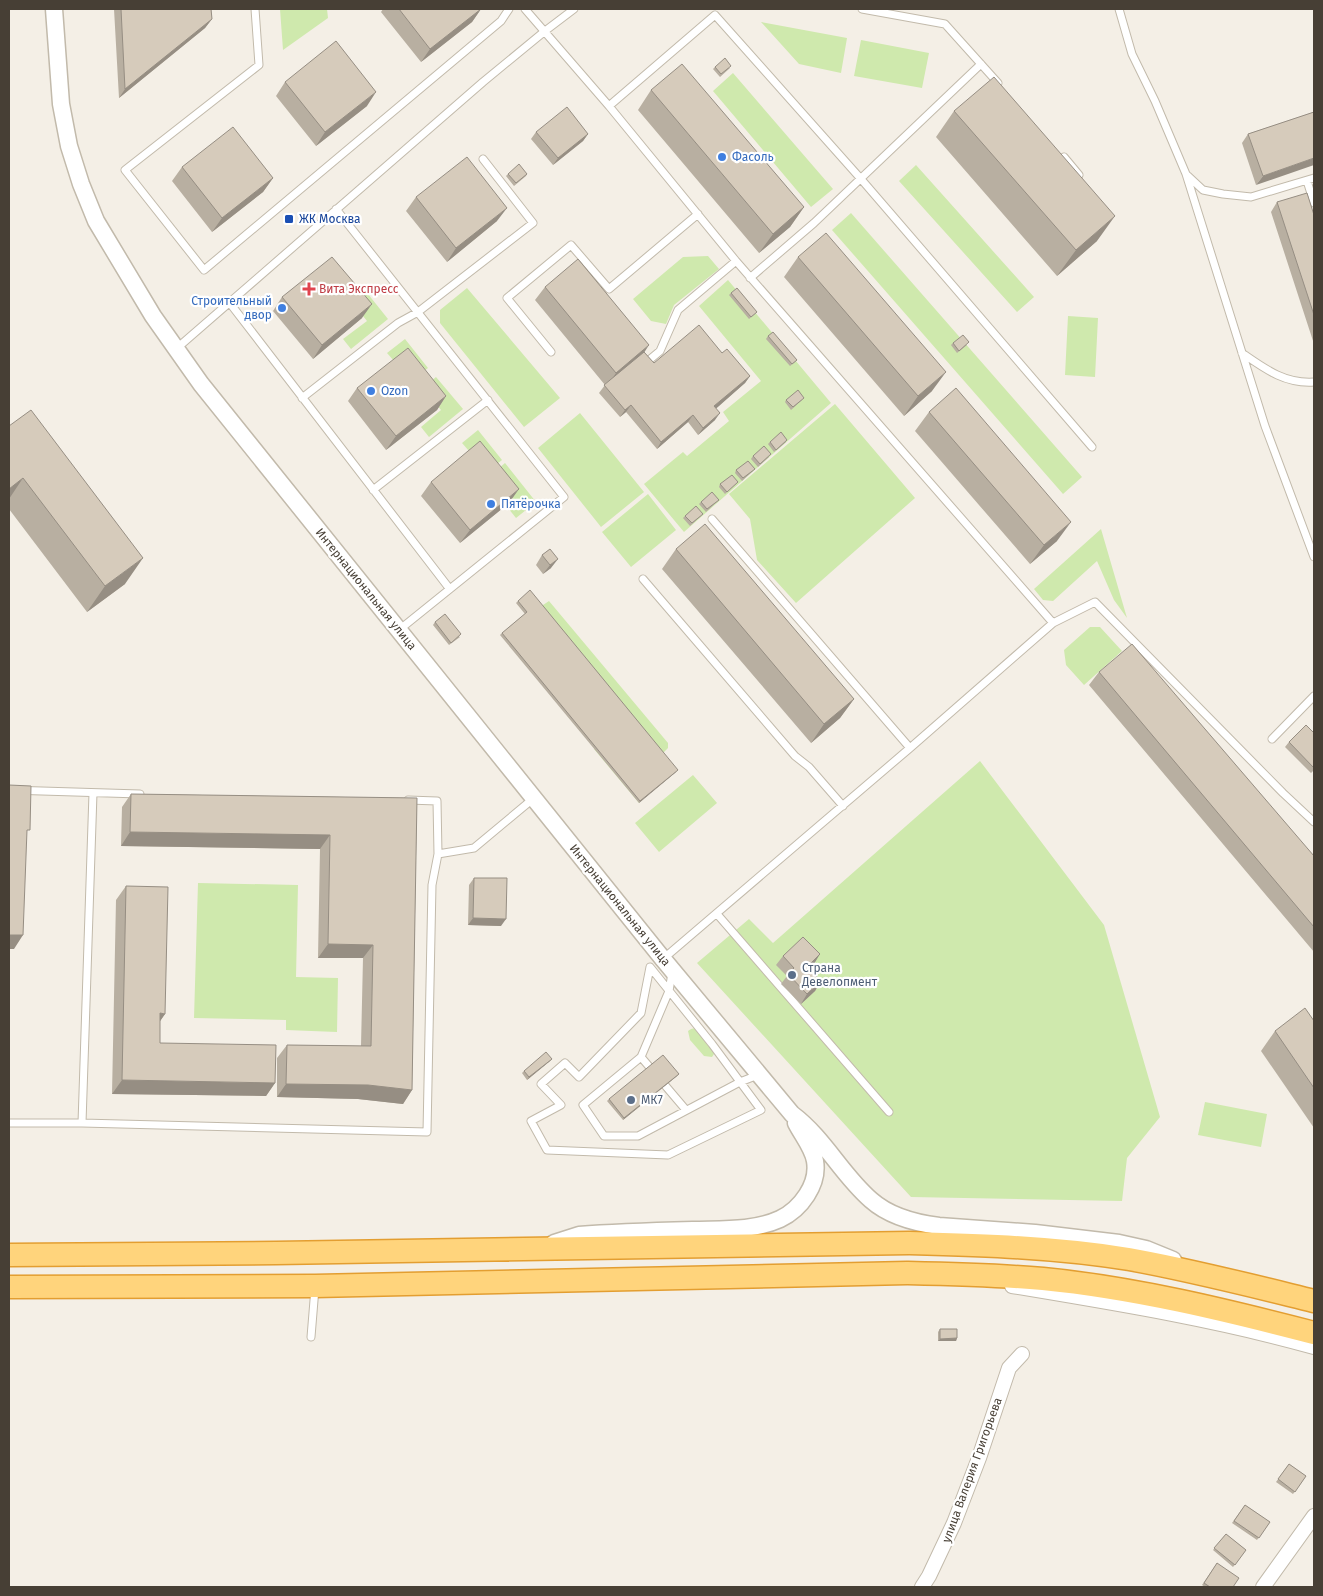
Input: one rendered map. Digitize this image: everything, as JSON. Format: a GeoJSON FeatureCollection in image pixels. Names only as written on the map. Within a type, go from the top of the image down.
{"type":"FeatureCollection","features":[{"type":"Feature","properties":{"kind":"highway"},"geometry":{"type":"LineString","coordinates":[[9,1255],[276,1253],[908,1243],[981,1245],[1048,1249],[1128,1259],[1220,1278],[1314,1301]]}},
{"type":"Feature","properties":{"kind":"highway"},"geometry":{"type":"LineString","coordinates":[[9,1287],[315,1286],[907,1273],[978,1274],[1044,1279],[1124,1290],[1219,1309],[1314,1333]]}},
{"type":"Feature","properties":{"kind":"street","name":"Интернациональная улица"},"geometry":{"type":"LineString","coordinates":[[54,9],[60,104],[69,146],[81,184],[96,221],[153,316],[208,392],[668,964],[792,1114]]}},
{"type":"Feature","properties":{"kind":"street"},"geometry":{"type":"LineString","coordinates":[[538,1248],[579,1235],[742,1228],[780,1219],[794,1210],[805,1199],[816,1173],[815,1159],[792,1114]]}},
{"type":"Feature","properties":{"kind":"street"},"geometry":{"type":"LineString","coordinates":[[792,1114],[815,1134],[857,1186],[872,1201],[901,1217],[923,1224],[939,1226],[1035,1233],[1119,1243],[1146,1249],[1220,1278]]}},
{"type":"Feature","properties":{"kind":"street"},"geometry":{"type":"LineString","coordinates":[[907,1273],[981,1281],[1124,1304],[1216,1322],[1314,1347]]}},
{"type":"Feature","properties":{"kind":"street","name":"улица Валерия Григорьева"},"geometry":{"type":"LineString","coordinates":[[922,1587],[954,1523],[979,1458],[1009,1368],[1022,1354]]}},
{"type":"Feature","properties":{"kind":"street"},"geometry":{"type":"LineString","coordinates":[[1263,1587],[1314,1516]]}},
{"type":"Feature","properties":{"kind":"lane"},"geometry":{"type":"LineString","coordinates":[[255,9],[259,65],[125,170],[204,270],[501,21],[509,9]]}},
{"type":"Feature","properties":{"kind":"lane"},"geometry":{"type":"LineString","coordinates":[[525,9],[609,106],[736,262],[1053,623]]}},
{"type":"Feature","properties":{"kind":"lane"},"geometry":{"type":"LineString","coordinates":[[176,349],[544,31],[574,9]]}},
{"type":"Feature","properties":{"kind":"lane"},"geometry":{"type":"LineString","coordinates":[[862,9],[946,24],[1000,86]]}},
{"type":"Feature","properties":{"kind":"lane"},"geometry":{"type":"LineString","coordinates":[[1118,9],[1132,54],[1155,101],[1186,174],[1265,426],[1314,558]]}},
{"type":"Feature","properties":{"kind":"lane"},"geometry":{"type":"LineString","coordinates":[[609,106],[715,15],[861,179],[1092,447]]}},
{"type":"Feature","properties":{"kind":"lane"},"geometry":{"type":"LineString","coordinates":[[750,278],[814,223],[981,64]]}},
{"type":"Feature","properties":{"kind":"lane"},"geometry":{"type":"LineString","coordinates":[[1060,152],[1079,175]]}},
{"type":"Feature","properties":{"kind":"lane"},"geometry":{"type":"LineString","coordinates":[[302,398],[398,323],[418,312],[533,223],[483,159]]}},
{"type":"Feature","properties":{"kind":"lane"},"geometry":{"type":"LineString","coordinates":[[1186,174],[1202,190],[1251,197],[1314,178]]}},
{"type":"Feature","properties":{"kind":"lane"},"geometry":{"type":"LineString","coordinates":[[1307,181],[1314,202]]}},
{"type":"Feature","properties":{"kind":"lane"},"geometry":{"type":"LineString","coordinates":[[336,209],[564,497],[399,630]]}},
{"type":"Feature","properties":{"kind":"lane"},"geometry":{"type":"LineString","coordinates":[[551,352],[508,298],[571,245],[609,289],[698,214]]}},
{"type":"Feature","properties":{"kind":"lane"},"geometry":{"type":"LineString","coordinates":[[648,361],[660,351],[678,310],[736,262]]}},
{"type":"Feature","properties":{"kind":"lane"},"geometry":{"type":"LineString","coordinates":[[229,302],[449,588]]}},
{"type":"Feature","properties":{"kind":"lane"},"geometry":{"type":"LineString","coordinates":[[1242,353],[1274,374],[1301,383],[1314,382]]}},
{"type":"Feature","properties":{"kind":"lane"},"geometry":{"type":"LineString","coordinates":[[373,490],[488,400]]}},
{"type":"Feature","properties":{"kind":"lane"},"geometry":{"type":"LineString","coordinates":[[712,519],[910,748]]}},
{"type":"Feature","properties":{"kind":"lane"},"geometry":{"type":"LineString","coordinates":[[643,579],[795,756],[809,767],[843,806]]}},
{"type":"Feature","properties":{"kind":"lane"},"geometry":{"type":"LineString","coordinates":[[758,1075],[740,1082],[638,1136],[604,1136],[584,1105],[640,1057],[669,991],[668,964],[717,914],[1053,623],[1095,602],[1283,793],[1314,822]]}},
{"type":"Feature","properties":{"kind":"lane"},"geometry":{"type":"LineString","coordinates":[[1272,739],[1314,696]]}},
{"type":"Feature","properties":{"kind":"lane"},"geometry":{"type":"LineString","coordinates":[[9,790],[152,794]]}},
{"type":"Feature","properties":{"kind":"lane"},"geometry":{"type":"LineString","coordinates":[[82,1123],[93,793]]}},
{"type":"Feature","properties":{"kind":"lane"},"geometry":{"type":"LineString","coordinates":[[438,854],[474,848],[534,797]]}},
{"type":"Feature","properties":{"kind":"lane"},"geometry":{"type":"LineString","coordinates":[[9,1122],[427,1132],[432,885],[438,854],[437,801],[398,800]]}},
{"type":"Feature","properties":{"kind":"lane"},"geometry":{"type":"LineString","coordinates":[[717,914],[889,1112]]}},
{"type":"Feature","properties":{"kind":"lane"},"geometry":{"type":"LineString","coordinates":[[650,966],[740,1082],[761,1110],[668,1155],[547,1150],[531,1120],[560,1104],[541,1084],[566,1063],[578,1077],[641,1013],[650,966]]}},
{"type":"Feature","properties":{"kind":"lane"},"geometry":{"type":"LineString","coordinates":[[640,1057],[686,1110]]}},
{"type":"Feature","properties":{"kind":"lane"},"geometry":{"type":"LineString","coordinates":[[311,1338],[315,1286]]}},
{"type":"Feature","properties":{"kind":"green space"},"geometry":{"type":"Polygon","coordinates":[[[280,9],[327,9],[328,18],[283,50],[280,9]]]}},
{"type":"Feature","properties":{"kind":"green space"},"geometry":{"type":"Polygon","coordinates":[[[761,22],[847,38],[841,73],[799,64],[761,22]]]}},
{"type":"Feature","properties":{"kind":"green space"},"geometry":{"type":"Polygon","coordinates":[[[861,40],[929,53],[922,88],[854,76],[861,40]]]}},
{"type":"Feature","properties":{"kind":"green space"},"geometry":{"type":"Polygon","coordinates":[[[733,73],[833,189],[811,207],[713,91],[733,73]]]}},
{"type":"Feature","properties":{"kind":"green space"},"geometry":{"type":"Polygon","coordinates":[[[916,165],[1034,297],[1017,312],[899,181],[916,165]]]}},
{"type":"Feature","properties":{"kind":"green space"},"geometry":{"type":"Polygon","coordinates":[[[851,213],[1082,477],[1063,494],[832,230],[851,213]]]}},
{"type":"Feature","properties":{"kind":"green space"},"geometry":{"type":"Polygon","coordinates":[[[708,256],[719,269],[674,305],[666,324],[651,321],[633,299],[683,257],[708,256]]]}},
{"type":"Feature","properties":{"kind":"green space"},"geometry":{"type":"Polygon","coordinates":[[[728,280],[831,403],[684,532],[644,484],[683,452],[687,456],[729,421],[723,412],[761,381],[699,306],[728,280]]]}},
{"type":"Feature","properties":{"kind":"green space"},"geometry":{"type":"Polygon","coordinates":[[[360,284],[388,319],[351,349],[343,339],[367,321],[346,295],[360,284]]]}},
{"type":"Feature","properties":{"kind":"green space"},"geometry":{"type":"Polygon","coordinates":[[[467,288],[560,398],[524,427],[440,323],[440,310],[467,288]]]}},
{"type":"Feature","properties":{"kind":"green space"},"geometry":{"type":"Polygon","coordinates":[[[1068,316],[1098,318],[1095,377],[1065,375],[1068,316]]]}},
{"type":"Feature","properties":{"kind":"green space"},"geometry":{"type":"Polygon","coordinates":[[[405,339],[428,368],[416,377],[394,361],[387,353],[405,339]]]}},
{"type":"Feature","properties":{"kind":"green space"},"geometry":{"type":"Polygon","coordinates":[[[436,377],[463,409],[429,437],[421,427],[441,410],[423,388],[436,377]]]}},
{"type":"Feature","properties":{"kind":"green space"},"geometry":{"type":"Polygon","coordinates":[[[835,404],[915,498],[796,603],[757,560],[750,519],[729,494],[835,404]]]}},
{"type":"Feature","properties":{"kind":"green space"},"geometry":{"type":"Polygon","coordinates":[[[580,413],[644,492],[601,527],[538,448],[580,413]]]}},
{"type":"Feature","properties":{"kind":"green space"},"geometry":{"type":"Polygon","coordinates":[[[478,430],[502,460],[490,470],[462,443],[478,430]]]}},
{"type":"Feature","properties":{"kind":"green space"},"geometry":{"type":"Polygon","coordinates":[[[505,463],[536,502],[516,518],[508,508],[515,502],[492,474],[505,463]]]}},
{"type":"Feature","properties":{"kind":"green space"},"geometry":{"type":"Polygon","coordinates":[[[648,494],[676,530],[631,567],[602,532],[648,494]]]}},
{"type":"Feature","properties":{"kind":"green space"},"geometry":{"type":"Polygon","coordinates":[[[1101,529],[1127,618],[1114,600],[1097,561],[1053,601],[1043,600],[1034,589],[1101,529]]]}},
{"type":"Feature","properties":{"kind":"green space"},"geometry":{"type":"Polygon","coordinates":[[[549,601],[668,743],[668,748],[662,754],[639,803],[594,749],[632,719],[540,607],[549,601]]]}},
{"type":"Feature","properties":{"kind":"green space"},"geometry":{"type":"Polygon","coordinates":[[[1090,627],[1100,627],[1122,651],[1084,685],[1066,665],[1064,650],[1090,627]]]}},
{"type":"Feature","properties":{"kind":"green space"},"geometry":{"type":"Polygon","coordinates":[[[980,761],[1104,925],[1160,1117],[1127,1158],[1122,1201],[911,1197],[697,963],[749,919],[773,943],[980,761]]]}},
{"type":"Feature","properties":{"kind":"green space"},"geometry":{"type":"Polygon","coordinates":[[[693,775],[717,803],[659,852],[635,823],[693,775]]]}},
{"type":"Feature","properties":{"kind":"green space"},"geometry":{"type":"Polygon","coordinates":[[[198,883],[298,885],[296,977],[338,978],[337,1032],[286,1030],[286,1020],[194,1018],[198,883]]]}},
{"type":"Feature","properties":{"kind":"green space"},"geometry":{"type":"Polygon","coordinates":[[[695,1028],[714,1049],[712,1057],[704,1056],[690,1040],[688,1031],[695,1028]]]}},
{"type":"Feature","properties":{"kind":"green space"},"geometry":{"type":"Polygon","coordinates":[[[1205,1102],[1267,1114],[1261,1147],[1198,1135],[1205,1102]]]}},
{"type":"Feature","properties":{"kind":"building"},"geometry":{"type":"Polygon","coordinates":[[[121,9],[211,9],[212,19],[125,89],[121,9]]]}},
{"type":"Feature","properties":{"kind":"building"},"geometry":{"type":"Polygon","coordinates":[[[399,9],[481,9],[430,49],[399,9]]]}},
{"type":"Feature","properties":{"kind":"building"},"geometry":{"type":"Polygon","coordinates":[[[336,41],[376,92],[325,132],[285,82],[336,41]]]}},
{"type":"Feature","properties":{"kind":"building"},"geometry":{"type":"Polygon","coordinates":[[[725,58],[731,66],[721,74],[715,67],[725,58]]]}},
{"type":"Feature","properties":{"kind":"building"},"geometry":{"type":"Polygon","coordinates":[[[682,64],[804,207],[773,234],[651,90],[682,64]]]}},
{"type":"Feature","properties":{"kind":"building"},"geometry":{"type":"Polygon","coordinates":[[[994,77],[1115,216],[1076,250],[954,111],[994,77]]]}},
{"type":"Feature","properties":{"kind":"building"},"geometry":{"type":"Polygon","coordinates":[[[567,107],[588,134],[558,158],[536,132],[567,107]]]}},
{"type":"Feature","properties":{"kind":"building"},"geometry":{"type":"Polygon","coordinates":[[[1314,112],[1314,158],[1263,176],[1248,134],[1314,112]]]}},
{"type":"Feature","properties":{"kind":"building"},"geometry":{"type":"Polygon","coordinates":[[[233,127],[273,178],[222,218],[182,167],[233,127]]]}},
{"type":"Feature","properties":{"kind":"building"},"geometry":{"type":"Polygon","coordinates":[[[467,157],[507,208],[456,248],[416,197],[467,157]]]}},
{"type":"Feature","properties":{"kind":"building"},"geometry":{"type":"Polygon","coordinates":[[[519,164],[527,174],[516,183],[508,174],[519,164]]]}},
{"type":"Feature","properties":{"kind":"building"},"geometry":{"type":"Polygon","coordinates":[[[1307,193],[1314,215],[1314,315],[1277,202],[1307,193]]]}},
{"type":"Feature","properties":{"kind":"building"},"geometry":{"type":"Polygon","coordinates":[[[826,233],[946,372],[918,396],[798,257],[826,233]]]}},
{"type":"Feature","properties":{"kind":"building"},"geometry":{"type":"Polygon","coordinates":[[[332,257],[372,304],[322,345],[282,297],[332,257]]]}},
{"type":"Feature","properties":{"kind":"building"},"geometry":{"type":"Polygon","coordinates":[[[578,259],[649,345],[616,373],[545,287],[578,259]]]}},
{"type":"Feature","properties":{"kind":"building"},"geometry":{"type":"Polygon","coordinates":[[[737,288],[757,312],[751,317],[731,293],[737,288]]]}},
{"type":"Feature","properties":{"kind":"building"},"geometry":{"type":"Polygon","coordinates":[[[699,325],[722,353],[727,349],[750,376],[714,406],[720,413],[703,428],[693,415],[661,442],[631,405],[625,410],[604,385],[644,352],[654,363],[699,325]]]}},
{"type":"Feature","properties":{"kind":"building"},"geometry":{"type":"Polygon","coordinates":[[[773,332],[797,360],[792,364],[768,336],[773,332]]]}},
{"type":"Feature","properties":{"kind":"building"},"geometry":{"type":"Polygon","coordinates":[[[963,335],[969,342],[959,351],[953,343],[963,335]]]}},
{"type":"Feature","properties":{"kind":"building"},"geometry":{"type":"Polygon","coordinates":[[[408,348],[446,396],[396,436],[357,388],[408,348]]]}},
{"type":"Feature","properties":{"kind":"building"},"geometry":{"type":"Polygon","coordinates":[[[956,388],[1071,522],[1044,545],[929,412],[956,388]]]}},
{"type":"Feature","properties":{"kind":"building"},"geometry":{"type":"Polygon","coordinates":[[[798,390],[804,398],[793,407],[786,400],[798,390]]]}},
{"type":"Feature","properties":{"kind":"building"},"geometry":{"type":"Polygon","coordinates":[[[31,410],[143,558],[105,586],[23,478],[9,489],[9,426],[31,410]]]}},
{"type":"Feature","properties":{"kind":"building"},"geometry":{"type":"Polygon","coordinates":[[[781,432],[787,440],[776,450],[770,442],[781,432]]]}},
{"type":"Feature","properties":{"kind":"building"},"geometry":{"type":"Polygon","coordinates":[[[480,441],[519,489],[470,530],[431,482],[480,441]]]}},
{"type":"Feature","properties":{"kind":"building"},"geometry":{"type":"Polygon","coordinates":[[[764,446],[771,454],[760,464],[753,456],[764,446]]]}},
{"type":"Feature","properties":{"kind":"building"},"geometry":{"type":"Polygon","coordinates":[[[748,461],[755,469],[743,478],[736,470],[748,461]]]}},
{"type":"Feature","properties":{"kind":"building"},"geometry":{"type":"Polygon","coordinates":[[[732,475],[738,482],[727,492],[720,484],[732,475]]]}},
{"type":"Feature","properties":{"kind":"building"},"geometry":{"type":"Polygon","coordinates":[[[712,492],[719,500],[707,509],[701,502],[712,492]]]}},
{"type":"Feature","properties":{"kind":"building"},"geometry":{"type":"Polygon","coordinates":[[[696,506],[703,514],[692,523],[685,516],[696,506]]]}},
{"type":"Feature","properties":{"kind":"building"},"geometry":{"type":"Polygon","coordinates":[[[705,524],[854,699],[824,724],[676,549],[705,524]]]}},
{"type":"Feature","properties":{"kind":"building"},"geometry":{"type":"Polygon","coordinates":[[[550,549],[558,559],[550,565],[542,555],[550,549]]]}},
{"type":"Feature","properties":{"kind":"building"},"geometry":{"type":"Polygon","coordinates":[[[530,590],[678,770],[640,801],[502,633],[527,612],[518,601],[530,590]]]}},
{"type":"Feature","properties":{"kind":"building"},"geometry":{"type":"Polygon","coordinates":[[[445,614],[461,634],[451,643],[435,622],[445,614]]]}},
{"type":"Feature","properties":{"kind":"building"},"geometry":{"type":"Polygon","coordinates":[[[1132,644],[1314,856],[1314,927],[1099,672],[1132,644]]]}},
{"type":"Feature","properties":{"kind":"building"},"geometry":{"type":"Polygon","coordinates":[[[1306,725],[1314,733],[1314,768],[1289,742],[1306,725]]]}},
{"type":"Feature","properties":{"kind":"building"},"geometry":{"type":"Polygon","coordinates":[[[9,785],[31,786],[30,830],[27,830],[23,935],[9,935],[9,785]]]}},
{"type":"Feature","properties":{"kind":"building"},"geometry":{"type":"Polygon","coordinates":[[[131,794],[417,798],[412,1090],[368,1085],[286,1084],[287,1045],[371,1046],[373,945],[328,944],[330,835],[130,832],[131,794]]]}},
{"type":"Feature","properties":{"kind":"building"},"geometry":{"type":"Polygon","coordinates":[[[474,878],[507,878],[506,919],[473,918],[474,878]]]}},
{"type":"Feature","properties":{"kind":"building"},"geometry":{"type":"Polygon","coordinates":[[[126,886],[168,887],[165,1014],[160,1013],[160,1043],[276,1045],[275,1083],[122,1080],[126,886]]]}},
{"type":"Feature","properties":{"kind":"building"},"geometry":{"type":"Polygon","coordinates":[[[803,937],[820,954],[807,967],[821,981],[807,994],[788,974],[794,968],[783,956],[803,937]]]}},
{"type":"Feature","properties":{"kind":"building"},"geometry":{"type":"Polygon","coordinates":[[[1305,1008],[1314,1021],[1314,1088],[1275,1031],[1305,1008]]]}},
{"type":"Feature","properties":{"kind":"building"},"geometry":{"type":"Polygon","coordinates":[[[546,1052],[552,1059],[529,1077],[524,1071],[546,1052]]]}},
{"type":"Feature","properties":{"kind":"building"},"geometry":{"type":"Polygon","coordinates":[[[663,1055],[679,1074],[624,1118],[609,1099],[663,1055]]]}},
{"type":"Feature","properties":{"kind":"building"},"geometry":{"type":"Polygon","coordinates":[[[940,1329],[957,1329],[957,1338],[940,1339],[940,1329]]]}},
{"type":"Feature","properties":{"kind":"building"},"geometry":{"type":"Polygon","coordinates":[[[1289,1464],[1306,1476],[1295,1492],[1278,1479],[1289,1464]]]}},
{"type":"Feature","properties":{"kind":"building"},"geometry":{"type":"Polygon","coordinates":[[[1245,1505],[1270,1522],[1259,1538],[1234,1521],[1245,1505]]]}},
{"type":"Feature","properties":{"kind":"building"},"geometry":{"type":"Polygon","coordinates":[[[1226,1534],[1246,1550],[1235,1565],[1214,1548],[1226,1534]]]}},
{"type":"Feature","properties":{"kind":"building"},"geometry":{"type":"Polygon","coordinates":[[[1217,1563],[1239,1578],[1233,1587],[1210,1587],[1204,1583],[1217,1563]]]}},
{"type":"Feature","properties":{"kind":"place","name":"Фасоль"},"geometry":{"type":"Point","coordinates":[722,157]}},
{"type":"Feature","properties":{"kind":"place","name":"ЖК Москва"},"geometry":{"type":"Point","coordinates":[289,219]}},
{"type":"Feature","properties":{"kind":"place","name":"Вита Экспресс"},"geometry":{"type":"Point","coordinates":[309,289]}},
{"type":"Feature","properties":{"kind":"place","name":"Строительный двор"},"geometry":{"type":"Point","coordinates":[282,308]}},
{"type":"Feature","properties":{"kind":"place","name":"Ozon"},"geometry":{"type":"Point","coordinates":[371,391]}},
{"type":"Feature","properties":{"kind":"place","name":"Пятёрочка"},"geometry":{"type":"Point","coordinates":[491,504]}},
{"type":"Feature","properties":{"kind":"place","name":"Страна Девелопмент"},"geometry":{"type":"Point","coordinates":[792,975]}},
{"type":"Feature","properties":{"kind":"place","name":"МК7"},"geometry":{"type":"Point","coordinates":[631,1100]}}]}
